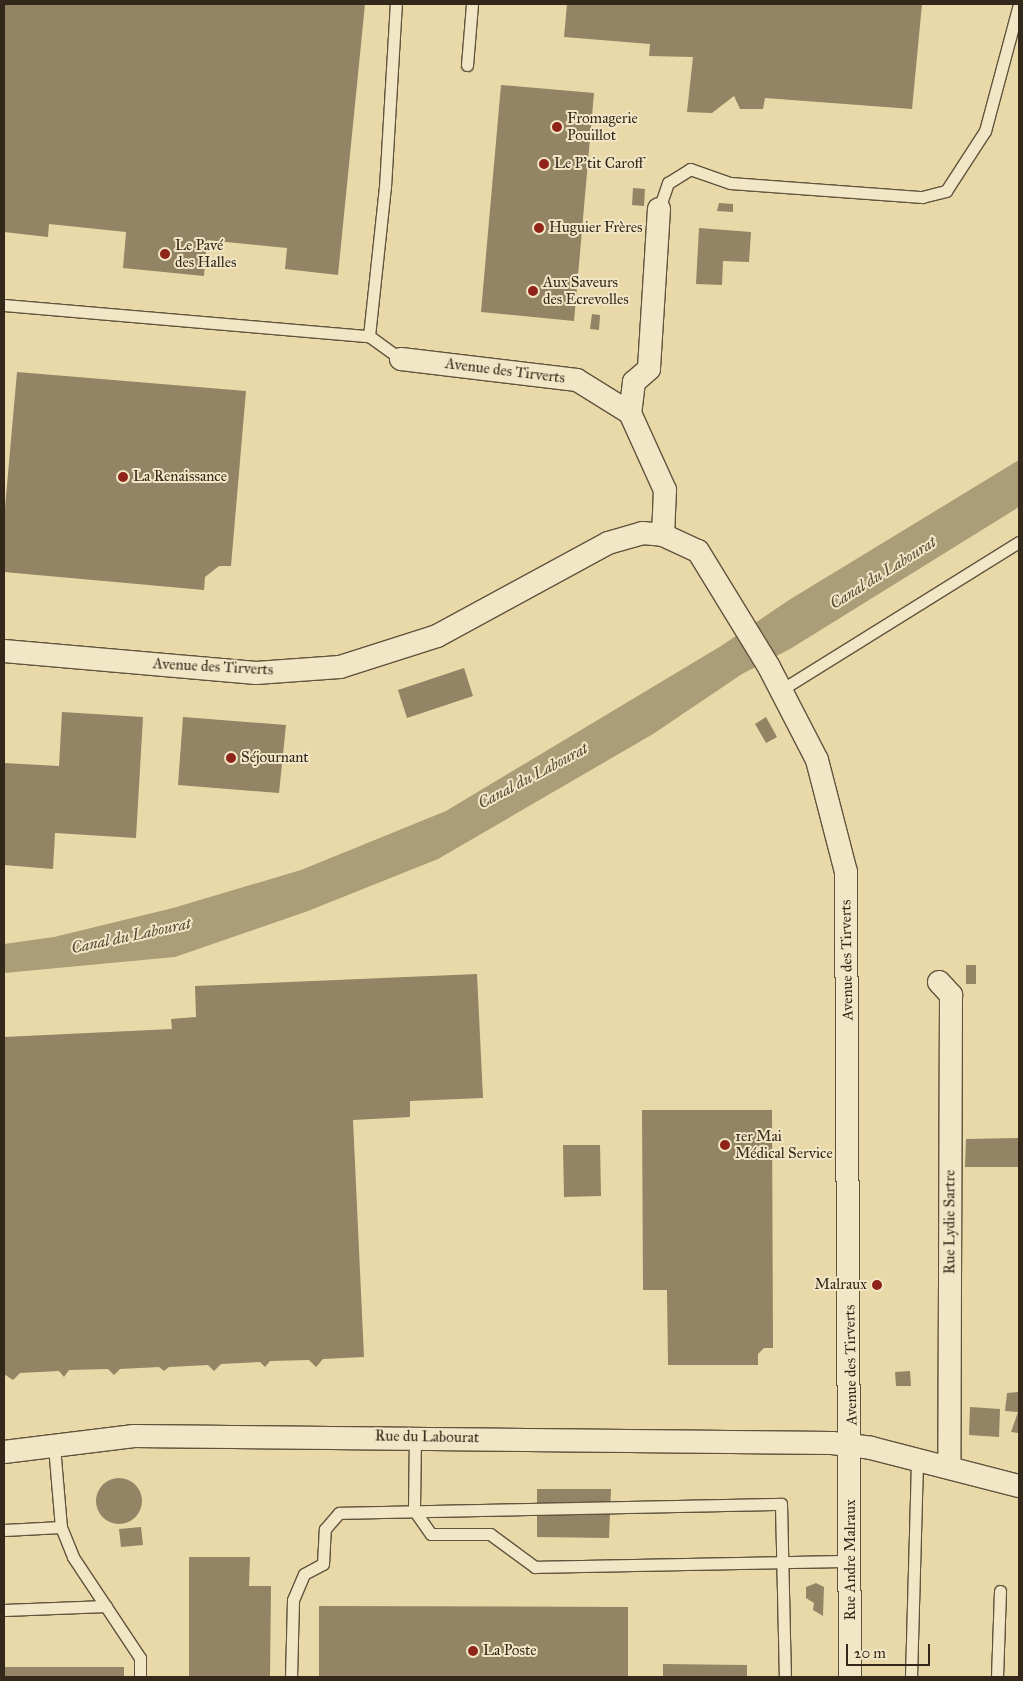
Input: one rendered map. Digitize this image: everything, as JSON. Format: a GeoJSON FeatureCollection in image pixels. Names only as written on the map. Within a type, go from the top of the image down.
{"type":"FeatureCollection","features":[{"type":"Feature","properties":{"kind":"street"},"geometry":{"type":"LineString","coordinates":[[659,209],[649,369],[634,382],[630,413],[665,490],[663,535]]}},
{"type":"Feature","properties":{"kind":"street","name":"Avenue des Tirverts"},"geometry":{"type":"LineString","coordinates":[[401,359],[577,380],[630,413]]}},
{"type":"Feature","properties":{"kind":"street","name":"Avenue des Tirverts"},"geometry":{"type":"LineString","coordinates":[[4,651],[256,673],[340,667],[437,636],[608,542],[642,533],[663,535],[698,551],[769,667],[817,760],[846,872],[851,1443]]}},
{"type":"Feature","properties":{"kind":"street","name":"Rue Lydie Sartre"},"geometry":{"type":"LineString","coordinates":[[939,982],[951,995],[949,1468]]}},
{"type":"Feature","properties":{"kind":"street","name":"Rue du Labourat"},"geometry":{"type":"LineString","coordinates":[[4,1452],[134,1436],[415,1436],[851,1443],[1019,1486]]}},
{"type":"Feature","properties":{"kind":"street","name":"Rue Andre Malraux"},"geometry":{"type":"LineString","coordinates":[[850,1677],[851,1443]]}},
{"type":"Feature","properties":{"kind":"lane"},"geometry":{"type":"LineString","coordinates":[[369,336],[385,187],[396,4]]}},
{"type":"Feature","properties":{"kind":"lane"},"geometry":{"type":"LineString","coordinates":[[467,65],[472,4]]}},
{"type":"Feature","properties":{"kind":"lane"},"geometry":{"type":"LineString","coordinates":[[659,209],[668,183],[690,169],[730,183],[922,197],[946,191],[985,131],[1019,4]]}},
{"type":"Feature","properties":{"kind":"lane"},"geometry":{"type":"LineString","coordinates":[[4,305],[369,336],[401,359]]}},
{"type":"Feature","properties":{"kind":"lane"},"geometry":{"type":"LineString","coordinates":[[781,690],[1019,542]]}},
{"type":"Feature","properties":{"kind":"lane"},"geometry":{"type":"LineString","coordinates":[[415,1436],[414,1510],[431,1534],[490,1534],[535,1567],[851,1561]]}},
{"type":"Feature","properties":{"kind":"lane"},"geometry":{"type":"LineString","coordinates":[[54,1446],[61,1527],[73,1557],[140,1658],[140,1677]]}},
{"type":"Feature","properties":{"kind":"lane"},"geometry":{"type":"LineString","coordinates":[[911,1677],[917,1461]]}},
{"type":"Feature","properties":{"kind":"lane"},"geometry":{"type":"LineString","coordinates":[[291,1677],[293,1600],[304,1574],[323,1564],[324,1529],[339,1513],[780,1504],[784,1562],[785,1677]]}},
{"type":"Feature","properties":{"kind":"lane"},"geometry":{"type":"LineString","coordinates":[[4,1530],[61,1527]]}},
{"type":"Feature","properties":{"kind":"lane"},"geometry":{"type":"LineString","coordinates":[[997,1677],[1000,1591]]}},
{"type":"Feature","properties":{"kind":"lane"},"geometry":{"type":"LineString","coordinates":[[4,1610],[106,1606]]}},
{"type":"Feature","properties":{"kind":"water","name":"Canal du Labourat"},"geometry":{"type":"Polygon","coordinates":[[[1019,460],[1019,507],[790,649],[742,674],[653,734],[438,859],[308,911],[175,957],[4,973],[4,944],[54,937],[173,908],[301,870],[446,811],[721,646],[789,600],[1019,460]]]}},
{"type":"Feature","properties":{"kind":"building"},"geometry":{"type":"Polygon","coordinates":[[[4,4],[365,4],[338,275],[285,269],[287,248],[207,240],[204,276],[123,268],[126,232],[49,224],[48,237],[4,232],[4,4]]]}},
{"type":"Feature","properties":{"kind":"building"},"geometry":{"type":"Polygon","coordinates":[[[567,4],[922,4],[912,109],[765,98],[763,109],[740,109],[734,96],[712,113],[687,112],[693,57],[649,56],[650,44],[564,37],[567,4]]]}},
{"type":"Feature","properties":{"kind":"building"},"geometry":{"type":"Polygon","coordinates":[[[501,85],[594,93],[574,321],[481,312],[501,85]]]}},
{"type":"Feature","properties":{"kind":"building"},"geometry":{"type":"Polygon","coordinates":[[[633,188],[645,189],[644,206],[632,205],[633,188]]]}},
{"type":"Feature","properties":{"kind":"building"},"geometry":{"type":"Polygon","coordinates":[[[719,203],[733,204],[733,212],[717,211],[719,203]]]}},
{"type":"Feature","properties":{"kind":"building"},"geometry":{"type":"Polygon","coordinates":[[[699,228],[751,232],[749,262],[723,261],[722,285],[696,284],[699,228]]]}},
{"type":"Feature","properties":{"kind":"building"},"geometry":{"type":"Polygon","coordinates":[[[592,314],[600,315],[599,330],[590,329],[592,314]]]}},
{"type":"Feature","properties":{"kind":"building","name":"La Renaissance"},"geometry":{"type":"Polygon","coordinates":[[[17,372],[246,391],[231,566],[219,566],[205,577],[204,590],[4,572],[4,519],[17,372]]]}},
{"type":"Feature","properties":{"kind":"building"},"geometry":{"type":"Polygon","coordinates":[[[464,668],[473,696],[407,718],[398,690],[464,668]]]}},
{"type":"Feature","properties":{"kind":"building"},"geometry":{"type":"Polygon","coordinates":[[[62,712],[143,717],[136,838],[55,833],[53,869],[4,865],[4,763],[59,766],[62,712]]]}},
{"type":"Feature","properties":{"kind":"building","name":"Séjournant"},"geometry":{"type":"Polygon","coordinates":[[[183,717],[286,725],[279,793],[178,785],[183,717]]]}},
{"type":"Feature","properties":{"kind":"building"},"geometry":{"type":"Polygon","coordinates":[[[766,717],[777,737],[766,743],[755,724],[766,717]]]}},
{"type":"Feature","properties":{"kind":"building"},"geometry":{"type":"Polygon","coordinates":[[[966,965],[976,965],[976,984],[966,984],[966,965]]]}},
{"type":"Feature","properties":{"kind":"building"},"geometry":{"type":"Polygon","coordinates":[[[477,974],[483,1098],[410,1101],[410,1117],[353,1120],[364,1357],[323,1359],[316,1367],[309,1360],[270,1361],[265,1367],[260,1362],[221,1364],[214,1371],[208,1365],[169,1367],[164,1371],[159,1367],[120,1369],[114,1375],[108,1369],[69,1370],[64,1377],[59,1371],[20,1373],[13,1380],[4,1374],[4,1037],[172,1029],[171,1019],[196,1017],[195,986],[477,974]]]}},
{"type":"Feature","properties":{"kind":"building"},"geometry":{"type":"Polygon","coordinates":[[[642,1110],[772,1110],[773,1348],[764,1348],[758,1354],[758,1365],[668,1365],[667,1290],[643,1290],[642,1110]]]}},
{"type":"Feature","properties":{"kind":"building"},"geometry":{"type":"Polygon","coordinates":[[[1019,1138],[1019,1167],[965,1167],[966,1139],[1019,1138]]]}},
{"type":"Feature","properties":{"kind":"building"},"geometry":{"type":"Polygon","coordinates":[[[563,1145],[600,1145],[601,1196],[564,1197],[563,1145]]]}},
{"type":"Feature","properties":{"kind":"building"},"geometry":{"type":"Polygon","coordinates":[[[910,1371],[911,1386],[896,1386],[895,1372],[910,1371]]]}},
{"type":"Feature","properties":{"kind":"building"},"geometry":{"type":"Polygon","coordinates":[[[1019,1392],[1019,1433],[1011,1432],[1018,1412],[1005,1411],[1007,1393],[1019,1392]]]}},
{"type":"Feature","properties":{"kind":"building"},"geometry":{"type":"Polygon","coordinates":[[[970,1407],[1000,1409],[999,1437],[969,1435],[970,1407]]]}},
{"type":"Feature","properties":{"kind":"building"},"geometry":{"type":"Polygon","coordinates":[[[119,1478],[132,1482],[138,1488],[142,1501],[138,1514],[132,1520],[119,1524],[106,1520],[100,1514],[96,1501],[100,1488],[106,1482],[119,1478]]]}},
{"type":"Feature","properties":{"kind":"building"},"geometry":{"type":"Polygon","coordinates":[[[537,1489],[611,1489],[609,1538],[537,1537],[537,1489]]]}},
{"type":"Feature","properties":{"kind":"building"},"geometry":{"type":"Polygon","coordinates":[[[141,1527],[143,1545],[121,1547],[119,1529],[141,1527]]]}},
{"type":"Feature","properties":{"kind":"building"},"geometry":{"type":"Polygon","coordinates":[[[189,1557],[250,1557],[249,1586],[271,1586],[270,1677],[189,1677],[189,1557]]]}},
{"type":"Feature","properties":{"kind":"building"},"geometry":{"type":"Polygon","coordinates":[[[816,1583],[824,1587],[823,1616],[813,1610],[814,1603],[806,1598],[806,1587],[816,1583]]]}},
{"type":"Feature","properties":{"kind":"building","name":"La Poste"},"geometry":{"type":"Polygon","coordinates":[[[319,1606],[628,1607],[628,1677],[319,1677],[319,1606]]]}},
{"type":"Feature","properties":{"kind":"building"},"geometry":{"type":"Polygon","coordinates":[[[663,1664],[747,1665],[747,1677],[663,1677],[663,1664]]]}},
{"type":"Feature","properties":{"kind":"building"},"geometry":{"type":"Polygon","coordinates":[[[4,1667],[124,1667],[124,1677],[4,1677],[4,1667]]]}},
{"type":"Feature","properties":{"kind":"place","name":"Fromagerie Pouillot"},"geometry":{"type":"Point","coordinates":[557,127]}},
{"type":"Feature","properties":{"kind":"place","name":"Le P'tit Caroff"},"geometry":{"type":"Point","coordinates":[544,164]}},
{"type":"Feature","properties":{"kind":"place","name":"Huguier Frères"},"geometry":{"type":"Point","coordinates":[539,228]}},
{"type":"Feature","properties":{"kind":"place","name":"Le Pavé des Halles"},"geometry":{"type":"Point","coordinates":[165,254]}},
{"type":"Feature","properties":{"kind":"place","name":"Aux Saveurs des Ecrevolles"},"geometry":{"type":"Point","coordinates":[533,291]}},
{"type":"Feature","properties":{"kind":"place","name":"La Renaissance"},"geometry":{"type":"Point","coordinates":[123,477]}},
{"type":"Feature","properties":{"kind":"place","name":"Séjournant"},"geometry":{"type":"Point","coordinates":[231,758]}},
{"type":"Feature","properties":{"kind":"place","name":"1er Mai Médical Service"},"geometry":{"type":"Point","coordinates":[725,1145]}},
{"type":"Feature","properties":{"kind":"place","name":"Malraux"},"geometry":{"type":"Point","coordinates":[877,1285]}},
{"type":"Feature","properties":{"kind":"place","name":"La Poste"},"geometry":{"type":"Point","coordinates":[473,1651]}}]}
